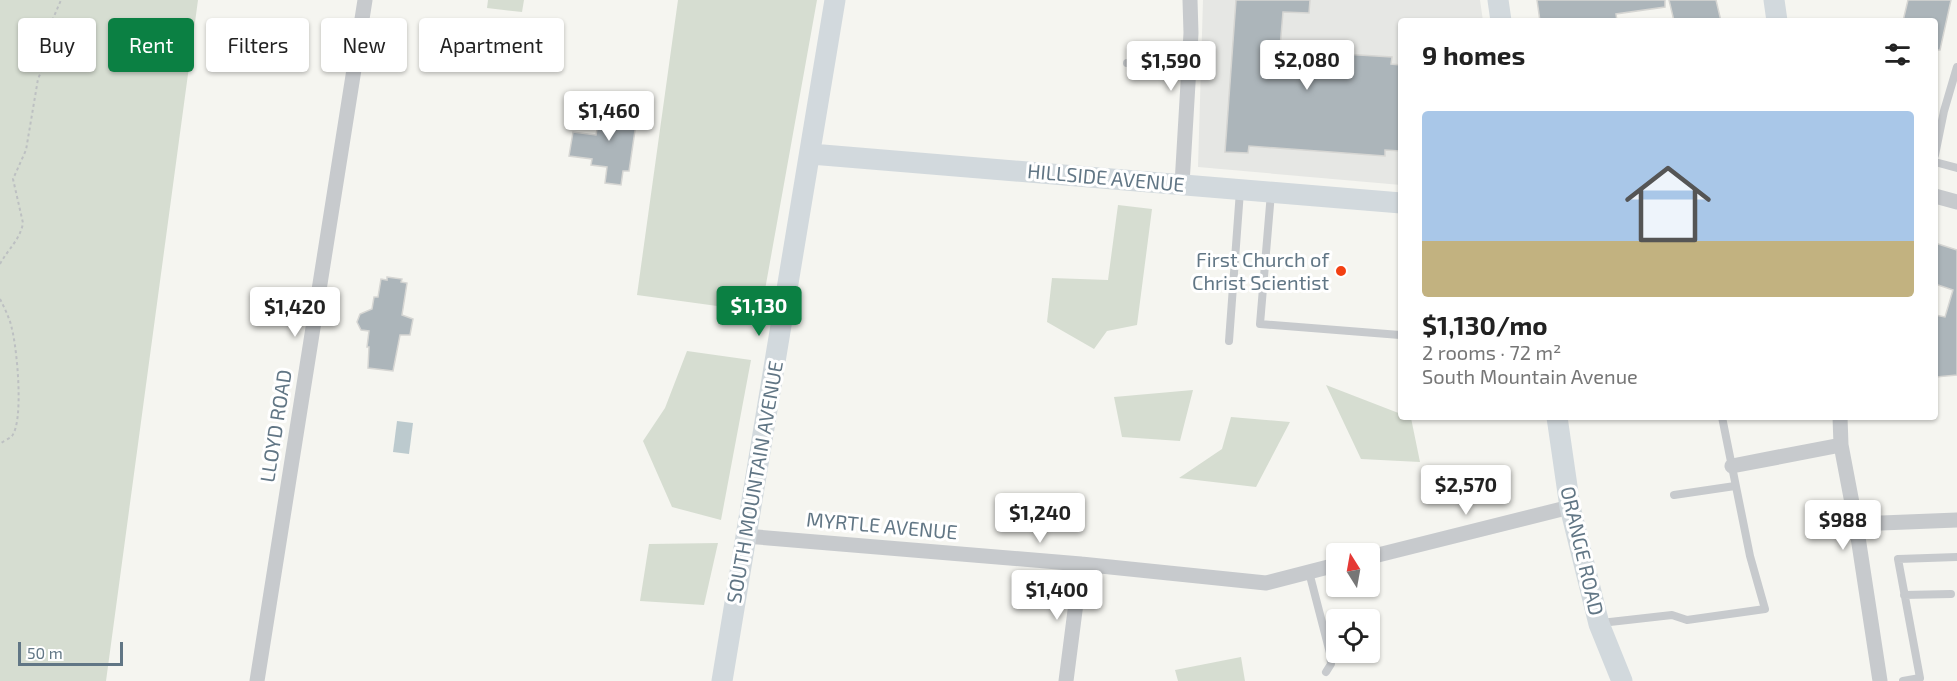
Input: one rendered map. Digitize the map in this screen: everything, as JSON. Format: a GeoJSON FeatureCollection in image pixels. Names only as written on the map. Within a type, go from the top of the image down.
{"type":"FeatureCollection","features":[{"type":"Feature","properties":{"kind":"street","name":"LLOYD ROAD"},"geometry":{"type":"LineString","coordinates":[[257,681],[365,0]]}},
{"type":"Feature","properties":{"kind":"street","name":"SOUTH MOUNTAIN AVENUE"},"geometry":{"type":"LineString","coordinates":[[722,681],[836,0]]}},
{"type":"Feature","properties":{"kind":"street"},"geometry":{"type":"LineString","coordinates":[[1182,184],[1189,68],[1190,0]]}},
{"type":"Feature","properties":{"kind":"street"},"geometry":{"type":"LineString","coordinates":[[1498,0],[1501,18]]}},
{"type":"Feature","properties":{"kind":"street"},"geometry":{"type":"LineString","coordinates":[[1774,0],[1777,18]]}},
{"type":"Feature","properties":{"kind":"street","name":"HILLSIDE AVENUE"},"geometry":{"type":"LineString","coordinates":[[811,154],[1398,203]]}},
{"type":"Feature","properties":{"kind":"street"},"geometry":{"type":"LineString","coordinates":[[1938,196],[1955,199]]}},
{"type":"Feature","properties":{"kind":"street","name":"ORANGE ROAD"},"geometry":{"type":"LineString","coordinates":[[1557,420],[1570,507],[1599,624],[1622,681]]}},
{"type":"Feature","properties":{"kind":"street"},"geometry":{"type":"LineString","coordinates":[[1840,420],[1841,445],[1856,524],[1880,681]]}},
{"type":"Feature","properties":{"kind":"street"},"geometry":{"type":"LineString","coordinates":[[1732,466],[1841,445]]}},
{"type":"Feature","properties":{"kind":"street"},"geometry":{"type":"LineString","coordinates":[[1380,554],[1570,507]]}},
{"type":"Feature","properties":{"kind":"street"},"geometry":{"type":"LineString","coordinates":[[1856,524],[1957,520]]}},
{"type":"Feature","properties":{"kind":"street","name":"MYRTLE AVENUE"},"geometry":{"type":"LineString","coordinates":[[745,536],[1081,564],[1266,583],[1326,568]]}},
{"type":"Feature","properties":{"kind":"street"},"geometry":{"type":"LineString","coordinates":[[1066,681],[1081,564]]}},
{"type":"Feature","properties":{"kind":"lane"},"geometry":{"type":"LineString","coordinates":[[1126,63],[1189,68]]}},
{"type":"Feature","properties":{"kind":"lane"},"geometry":{"type":"LineString","coordinates":[[1938,140],[1957,67]]}},
{"type":"Feature","properties":{"kind":"lane"},"geometry":{"type":"LineString","coordinates":[[1938,163],[1957,168]]}},
{"type":"Feature","properties":{"kind":"lane"},"geometry":{"type":"LineString","coordinates":[[1229,341],[1240,189]]}},
{"type":"Feature","properties":{"kind":"lane"},"geometry":{"type":"LineString","coordinates":[[1271,192],[1260,324],[1398,335]]}},
{"type":"Feature","properties":{"kind":"lane"},"geometry":{"type":"LineString","coordinates":[[1599,624],[1672,615],[1687,620],[1765,609],[1750,556],[1723,420]]}},
{"type":"Feature","properties":{"kind":"lane"},"geometry":{"type":"LineString","coordinates":[[1674,495],[1735,486]]}},
{"type":"Feature","properties":{"kind":"lane"},"geometry":{"type":"LineString","coordinates":[[1903,681],[1920,678],[1898,559],[1957,557]]}},
{"type":"Feature","properties":{"kind":"lane"},"geometry":{"type":"LineString","coordinates":[[1309,572],[1330,653],[1331,664],[1326,672]]}},
{"type":"Feature","properties":{"kind":"lane"},"geometry":{"type":"LineString","coordinates":[[1904,595],[1951,594]]}},
{"type":"Feature","properties":{"kind":"path"},"geometry":{"type":"LineString","coordinates":[[0,264],[19,238],[22,230],[23,223],[13,179],[26,150],[38,79],[53,44],[52,21],[61,0]]}},
{"type":"Feature","properties":{"kind":"path"},"geometry":{"type":"LineString","coordinates":[[0,299],[13,330],[18,366],[18,403],[17,425],[11,436],[0,444]]}},
{"type":"Feature","properties":{"kind":"shaded area"},"geometry":{"type":"Polygon","coordinates":[[[0,0],[198,0],[194,30],[194,18],[108,18],[108,72],[188,72],[106,681],[0,681],[0,0]]]}},
{"type":"Feature","properties":{"kind":"shaded area"},"geometry":{"type":"Polygon","coordinates":[[[488,0],[524,0],[522,12],[487,8],[488,0]]]}},
{"type":"Feature","properties":{"kind":"shaded area"},"geometry":{"type":"Polygon","coordinates":[[[678,0],[817,0],[761,312],[637,295],[678,0]]]}},
{"type":"Feature","properties":{"kind":"shaded area"},"geometry":{"type":"Polygon","coordinates":[[[1203,0],[1480,0],[1483,18],[1398,18],[1398,185],[1198,167],[1203,0]]]}},
{"type":"Feature","properties":{"kind":"shaded area"},"geometry":{"type":"Polygon","coordinates":[[[1118,205],[1152,209],[1137,325],[1107,331],[1094,349],[1047,322],[1052,278],[1108,280],[1118,205]]]}},
{"type":"Feature","properties":{"kind":"shaded area"},"geometry":{"type":"Polygon","coordinates":[[[687,351],[751,360],[721,520],[672,507],[643,441],[665,408],[687,351]]]}},
{"type":"Feature","properties":{"kind":"shaded area"},"geometry":{"type":"Polygon","coordinates":[[[1326,385],[1398,413],[1398,420],[1411,420],[1420,462],[1361,459],[1326,385]]]}},
{"type":"Feature","properties":{"kind":"shaded area"},"geometry":{"type":"Polygon","coordinates":[[[1193,390],[1180,441],[1122,437],[1114,397],[1193,390]]]}},
{"type":"Feature","properties":{"kind":"shaded area"},"geometry":{"type":"Polygon","coordinates":[[[1231,417],[1290,422],[1256,487],[1179,478],[1222,449],[1231,417]]]}},
{"type":"Feature","properties":{"kind":"shaded area"},"geometry":{"type":"Polygon","coordinates":[[[397,421],[413,423],[409,454],[393,452],[397,421]]]}},
{"type":"Feature","properties":{"kind":"shaded area"},"geometry":{"type":"Polygon","coordinates":[[[718,543],[704,605],[640,601],[649,544],[718,543]]]}},
{"type":"Feature","properties":{"kind":"shaded area"},"geometry":{"type":"Polygon","coordinates":[[[1241,657],[1245,681],[1178,681],[1175,670],[1241,657]]]}},
{"type":"Feature","properties":{"kind":"building"},"geometry":{"type":"Polygon","coordinates":[[[1236,0],[1310,0],[1309,13],[1283,12],[1280,48],[1343,50],[1343,54],[1392,57],[1391,64],[1398,65],[1398,151],[1385,150],[1385,156],[1249,146],[1248,153],[1225,152],[1236,0]]]}},
{"type":"Feature","properties":{"kind":"building"},"geometry":{"type":"Polygon","coordinates":[[[1537,0],[1665,0],[1665,7],[1616,14],[1617,18],[1540,18],[1537,0]]]}},
{"type":"Feature","properties":{"kind":"building"},"geometry":{"type":"Polygon","coordinates":[[[1669,0],[1716,0],[1720,18],[1673,18],[1669,0]]]}},
{"type":"Feature","properties":{"kind":"building"},"geometry":{"type":"Polygon","coordinates":[[[1908,0],[1951,0],[1940,50],[1938,50],[1938,18],[1904,18],[1908,0]]]}},
{"type":"Feature","properties":{"kind":"building"},"geometry":{"type":"Polygon","coordinates":[[[601,104],[638,110],[629,171],[623,171],[621,185],[605,183],[607,167],[591,165],[592,159],[569,156],[573,132],[596,135],[601,104]]]}},
{"type":"Feature","properties":{"kind":"building"},"geometry":{"type":"Polygon","coordinates":[[[1938,244],[1957,250],[1957,375],[1938,377],[1938,316],[1945,317],[1953,290],[1938,285],[1938,244]]]}},
{"type":"Feature","properties":{"kind":"building"},"geometry":{"type":"Polygon","coordinates":[[[387,277],[402,279],[401,282],[407,283],[402,315],[413,319],[410,335],[400,335],[393,371],[368,368],[369,331],[361,330],[357,322],[360,314],[372,309],[374,297],[378,297],[381,279],[387,280],[387,277]]]}},
{"type":"Feature","properties":{"kind":"place","name":"First Church of Christ Scientist"},"geometry":{"type":"Point","coordinates":[1341,271]}}]}
